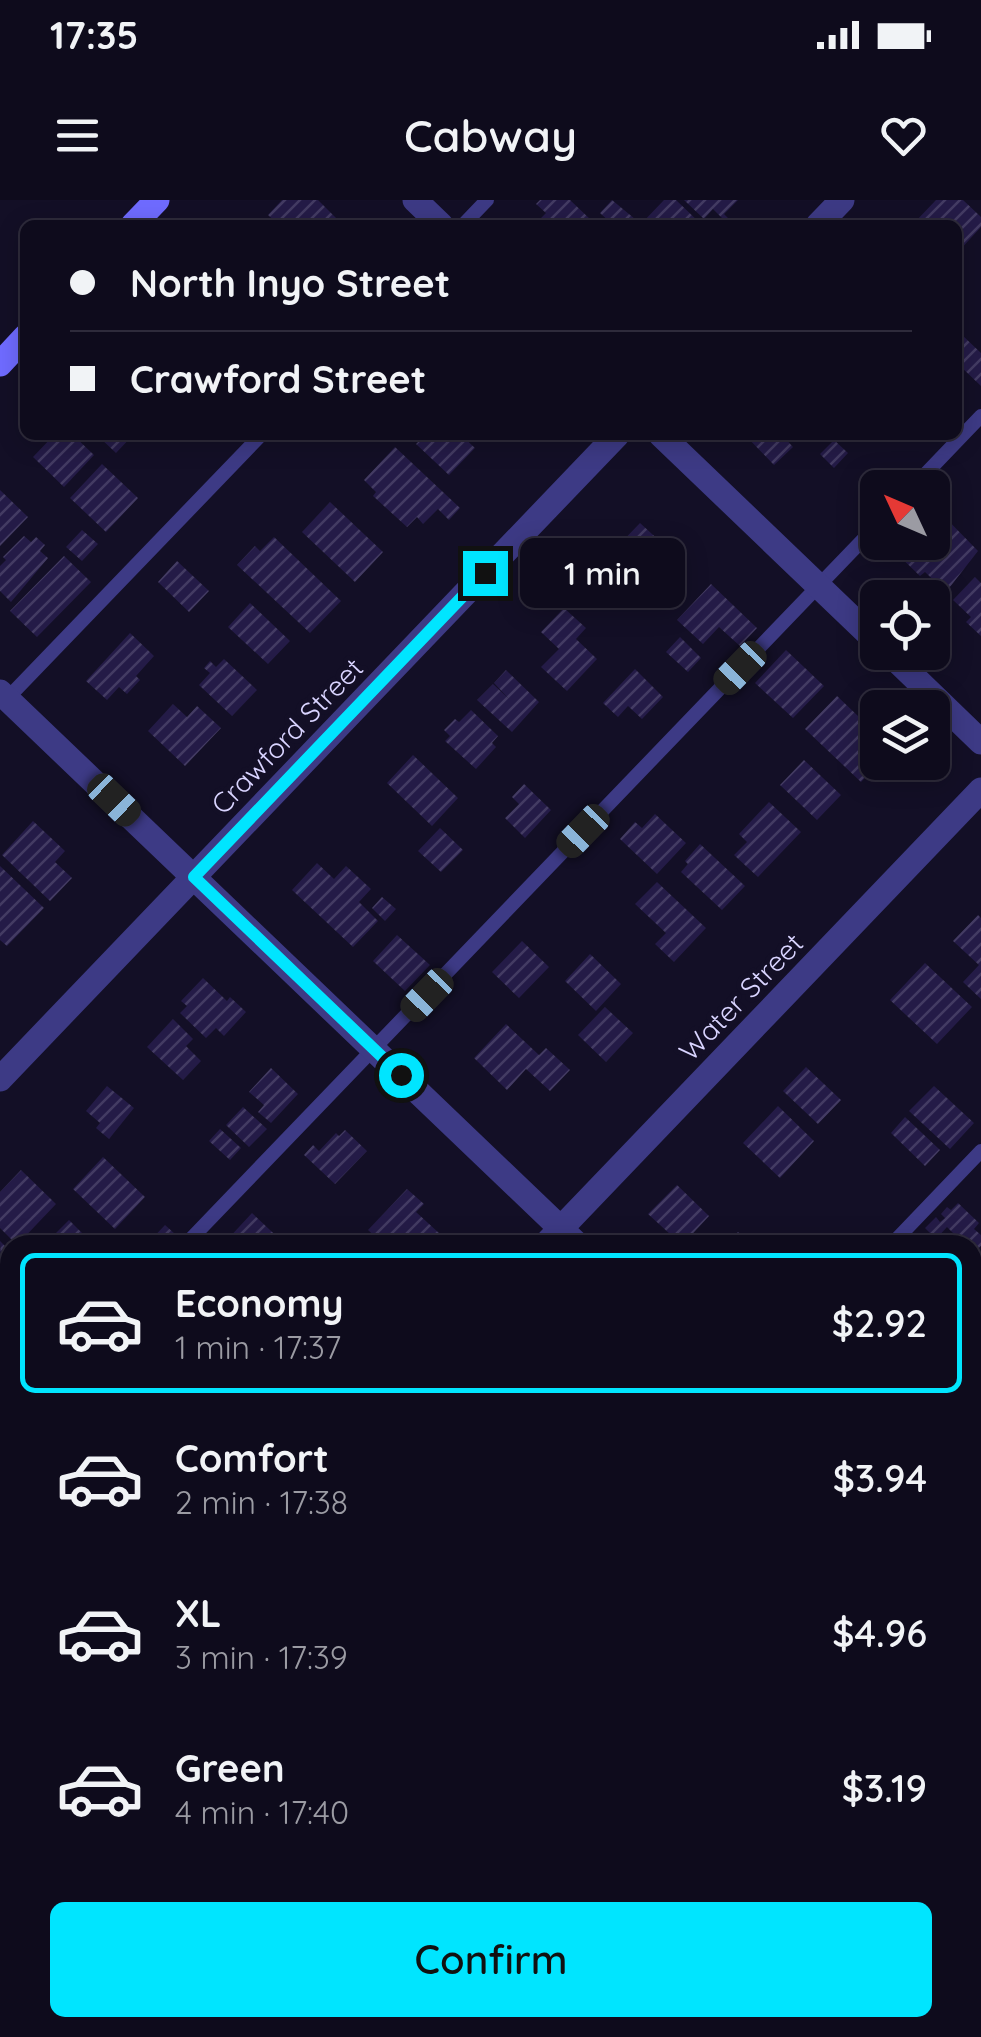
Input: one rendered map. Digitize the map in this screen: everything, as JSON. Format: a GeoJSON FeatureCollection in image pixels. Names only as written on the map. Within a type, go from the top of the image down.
{"type":"FeatureCollection","features":[{"type":"Feature","properties":{"kind":"main road"},"geometry":{"type":"LineString","coordinates":[[138,220],[157,200]]}},
{"type":"Feature","properties":{"kind":"main road"},"geometry":{"type":"LineString","coordinates":[[0,364],[20,343]]}},
{"type":"Feature","properties":{"kind":"street"},"geometry":{"type":"LineString","coordinates":[[415,200],[436,220]]}},
{"type":"Feature","properties":{"kind":"street"},"geometry":{"type":"LineString","coordinates":[[823,220],[842,200]]}},
{"type":"Feature","properties":{"kind":"street","name":"Crawford Street"},"geometry":{"type":"LineString","coordinates":[[0,1079],[612,440]]}},
{"type":"Feature","properties":{"kind":"street"},"geometry":{"type":"LineString","coordinates":[[666,440],[860,625]]}},
{"type":"Feature","properties":{"kind":"street"},"geometry":{"type":"LineString","coordinates":[[907,670],[981,742]]}},
{"type":"Feature","properties":{"kind":"street"},"geometry":{"type":"LineString","coordinates":[[2,699],[375,1050],[557,1235]]}},
{"type":"Feature","properties":{"kind":"street","name":"Water Street"},"geometry":{"type":"LineString","coordinates":[[567,1235],[981,790]]}},
{"type":"Feature","properties":{"kind":"lane"},"geometry":{"type":"LineString","coordinates":[[468,220],[487,200]]}},
{"type":"Feature","properties":{"kind":"lane"},"geometry":{"type":"LineString","coordinates":[[962,436],[981,416]]}},
{"type":"Feature","properties":{"kind":"lane"},"geometry":{"type":"LineString","coordinates":[[2,699],[256,440]]}},
{"type":"Feature","properties":{"kind":"lane"},"geometry":{"type":"LineString","coordinates":[[929,470],[958,440]]}},
{"type":"Feature","properties":{"kind":"lane"},"geometry":{"type":"LineString","coordinates":[[196,1235],[860,543]]}},
{"type":"Feature","properties":{"kind":"lane"},"geometry":{"type":"LineString","coordinates":[[901,1235],[981,1151]]}},
{"type":"Feature","properties":{"kind":"building"},"geometry":{"type":"Polygon","coordinates":[[[282,200],[318,200],[338,220],[274,220],[268,215],[282,200]]]}},
{"type":"Feature","properties":{"kind":"building"},"geometry":{"type":"Polygon","coordinates":[[[540,200],[570,200],[591,220],[541,220],[546,213],[536,204],[540,200]]]}},
{"type":"Feature","properties":{"kind":"building"},"geometry":{"type":"Polygon","coordinates":[[[612,200],[636,220],[608,220],[600,213],[612,200]]]}},
{"type":"Feature","properties":{"kind":"building"},"geometry":{"type":"Polygon","coordinates":[[[664,200],[676,200],[697,220],[645,220],[664,200]]]}},
{"type":"Feature","properties":{"kind":"building"},"geometry":{"type":"Polygon","coordinates":[[[684,200],[738,200],[724,214],[730,220],[720,220],[713,209],[704,219],[684,200]]]}},
{"type":"Feature","properties":{"kind":"building"},"geometry":{"type":"Polygon","coordinates":[[[936,200],[963,200],[981,217],[981,227],[962,248],[962,220],[917,220],[936,200]]]}},
{"type":"Feature","properties":{"kind":"building"},"geometry":{"type":"Polygon","coordinates":[[[962,335],[981,353],[981,386],[962,368],[962,335]]]}},
{"type":"Feature","properties":{"kind":"building"},"geometry":{"type":"Polygon","coordinates":[[[49,440],[78,440],[94,455],[64,487],[33,457],[49,440]]]}},
{"type":"Feature","properties":{"kind":"building"},"geometry":{"type":"Polygon","coordinates":[[[102,440],[128,440],[116,453],[102,440]]]}},
{"type":"Feature","properties":{"kind":"building"},"geometry":{"type":"Polygon","coordinates":[[[420,440],[466,440],[475,448],[449,475],[416,444],[420,440]]]}},
{"type":"Feature","properties":{"kind":"building"},"geometry":{"type":"Polygon","coordinates":[[[750,440],[787,440],[793,447],[774,465],[750,440]]]}},
{"type":"Feature","properties":{"kind":"building"},"geometry":{"type":"Polygon","coordinates":[[[834,440],[848,453],[834,468],[820,454],[834,440]]]}},
{"type":"Feature","properties":{"kind":"building"},"geometry":{"type":"Polygon","coordinates":[[[395,447],[460,508],[449,520],[438,509],[423,524],[417,517],[407,527],[373,496],[376,492],[364,480],[395,447]]]}},
{"type":"Feature","properties":{"kind":"building"},"geometry":{"type":"Polygon","coordinates":[[[102,464],[138,498],[106,532],[70,498],[102,464]]]}},
{"type":"Feature","properties":{"kind":"building"},"geometry":{"type":"Polygon","coordinates":[[[0,490],[28,517],[0,546],[0,490]]]}},
{"type":"Feature","properties":{"kind":"building"},"geometry":{"type":"Polygon","coordinates":[[[330,502],[383,552],[355,582],[302,532],[330,502]]]}},
{"type":"Feature","properties":{"kind":"building"},"geometry":{"type":"Polygon","coordinates":[[[950,522],[978,551],[950,587],[950,580],[933,580],[925,572],[920,576],[903,560],[950,560],[950,522]]]}},
{"type":"Feature","properties":{"kind":"building"},"geometry":{"type":"Polygon","coordinates":[[[640,523],[676,556],[650,583],[614,550],[640,523]]]}},
{"type":"Feature","properties":{"kind":"building"},"geometry":{"type":"Polygon","coordinates":[[[82,530],[98,544],[82,561],[66,547],[82,530]]]}},
{"type":"Feature","properties":{"kind":"building"},"geometry":{"type":"Polygon","coordinates":[[[24,536],[31,542],[36,537],[45,545],[40,551],[48,558],[11,602],[0,591],[0,566],[6,560],[3,557],[24,536]]]}},
{"type":"Feature","properties":{"kind":"building"},"geometry":{"type":"Polygon","coordinates":[[[274,537],[341,601],[310,633],[237,565],[255,546],[260,551],[274,537]]]}},
{"type":"Feature","properties":{"kind":"building"},"geometry":{"type":"Polygon","coordinates":[[[64,556],[91,582],[37,637],[10,611],[64,556]]]}},
{"type":"Feature","properties":{"kind":"building"},"geometry":{"type":"Polygon","coordinates":[[[177,561],[209,591],[189,612],[158,582],[177,561]]]}},
{"type":"Feature","properties":{"kind":"building"},"geometry":{"type":"Polygon","coordinates":[[[975,577],[981,583],[981,636],[966,622],[971,617],[953,600],[975,577]]]}},
{"type":"Feature","properties":{"kind":"building"},"geometry":{"type":"Polygon","coordinates":[[[711,584],[757,628],[740,646],[719,627],[703,644],[677,620],[711,584]]]}},
{"type":"Feature","properties":{"kind":"building"},"geometry":{"type":"Polygon","coordinates":[[[250,603],[290,641],[268,664],[228,627],[250,603]]]}},
{"type":"Feature","properties":{"kind":"building"},"geometry":{"type":"Polygon","coordinates":[[[564,608],[586,628],[576,639],[597,659],[567,691],[541,667],[559,649],[541,632],[564,608]]]}},
{"type":"Feature","properties":{"kind":"building"},"geometry":{"type":"Polygon","coordinates":[[[130,633],[154,656],[136,676],[140,680],[127,694],[119,687],[107,700],[86,681],[130,633]]]}},
{"type":"Feature","properties":{"kind":"building"},"geometry":{"type":"Polygon","coordinates":[[[680,637],[701,658],[688,672],[666,652],[680,637]]]}},
{"type":"Feature","properties":{"kind":"building"},"geometry":{"type":"Polygon","coordinates":[[[786,650],[824,686],[793,718],[755,683],[786,650]]]}},
{"type":"Feature","properties":{"kind":"building"},"geometry":{"type":"Polygon","coordinates":[[[224,659],[257,690],[232,716],[199,685],[210,673],[204,668],[210,661],[216,667],[224,659]]]}},
{"type":"Feature","properties":{"kind":"building"},"geometry":{"type":"Polygon","coordinates":[[[635,669],[663,697],[642,719],[628,706],[618,717],[603,703],[635,669]]]}},
{"type":"Feature","properties":{"kind":"building"},"geometry":{"type":"Polygon","coordinates":[[[506,670],[539,702],[512,732],[477,700],[493,684],[509,699],[494,683],[506,670]]]}},
{"type":"Feature","properties":{"kind":"building"},"geometry":{"type":"Polygon","coordinates":[[[837,696],[860,718],[863,780],[861,782],[805,729],[837,696]]]}},
{"type":"Feature","properties":{"kind":"building"},"geometry":{"type":"Polygon","coordinates":[[[173,704],[187,717],[197,706],[221,728],[185,766],[148,731],[173,704]]]}},
{"type":"Feature","properties":{"kind":"building"},"geometry":{"type":"Polygon","coordinates":[[[471,710],[498,736],[492,743],[496,747],[476,769],[445,741],[450,736],[444,730],[471,710]]]}},
{"type":"Feature","properties":{"kind":"building"},"geometry":{"type":"Polygon","coordinates":[[[413,755],[458,798],[432,826],[387,783],[413,755]]]}},
{"type":"Feature","properties":{"kind":"building"},"geometry":{"type":"Polygon","coordinates":[[[804,760],[841,795],[817,820],[780,785],[804,760]]]}},
{"type":"Feature","properties":{"kind":"building"},"geometry":{"type":"Polygon","coordinates":[[[524,784],[551,810],[525,838],[505,818],[519,804],[512,797],[524,784]]]}},
{"type":"Feature","properties":{"kind":"building"},"geometry":{"type":"Polygon","coordinates":[[[769,802],[801,832],[758,877],[734,855],[747,842],[739,834],[769,802]]]}},
{"type":"Feature","properties":{"kind":"building"},"geometry":{"type":"Polygon","coordinates":[[[655,814],[686,843],[657,874],[620,839],[635,822],[642,828],[655,814]]]}},
{"type":"Feature","properties":{"kind":"building"},"geometry":{"type":"Polygon","coordinates":[[[33,821],[65,851],[55,862],[72,878],[50,901],[2,855],[33,821]]]}},
{"type":"Feature","properties":{"kind":"building"},"geometry":{"type":"Polygon","coordinates":[[[440,828],[463,850],[441,872],[418,851],[440,828]]]}},
{"type":"Feature","properties":{"kind":"building"},"geometry":{"type":"Polygon","coordinates":[[[700,844],[745,886],[722,910],[681,872],[700,844]]]}},
{"type":"Feature","properties":{"kind":"building"},"geometry":{"type":"Polygon","coordinates":[[[317,863],[334,879],[346,866],[371,889],[359,902],[378,921],[353,947],[292,890],[317,863]]]}},
{"type":"Feature","properties":{"kind":"building"},"geometry":{"type":"Polygon","coordinates":[[[0,866],[44,908],[7,946],[0,940],[0,866]]]}},
{"type":"Feature","properties":{"kind":"building"},"geometry":{"type":"Polygon","coordinates":[[[657,882],[706,928],[674,962],[655,944],[666,933],[635,904],[657,882]]]}},
{"type":"Feature","properties":{"kind":"building"},"geometry":{"type":"Polygon","coordinates":[[[382,897],[396,909],[385,921],[372,908],[382,897]]]}},
{"type":"Feature","properties":{"kind":"building"},"geometry":{"type":"Polygon","coordinates":[[[978,915],[981,999],[963,982],[979,965],[953,941],[978,915]]]}},
{"type":"Feature","properties":{"kind":"building"},"geometry":{"type":"Polygon","coordinates":[[[397,935],[430,965],[405,991],[373,961],[397,935]]]}},
{"type":"Feature","properties":{"kind":"building"},"geometry":{"type":"Polygon","coordinates":[[[522,941],[549,967],[519,998],[492,972],[522,941]]]}},
{"type":"Feature","properties":{"kind":"building"},"geometry":{"type":"Polygon","coordinates":[[[590,954],[621,984],[596,1011],[565,981],[590,954]]]}},
{"type":"Feature","properties":{"kind":"building"},"geometry":{"type":"Polygon","coordinates":[[[925,963],[972,1007],[937,1044],[890,1000],[925,963]]]}},
{"type":"Feature","properties":{"kind":"building"},"geometry":{"type":"Polygon","coordinates":[[[203,978],[227,1001],[230,997],[246,1012],[224,1036],[216,1028],[206,1038],[180,1013],[187,1006],[181,1001],[203,978]]]}},
{"type":"Feature","properties":{"kind":"building"},"geometry":{"type":"Polygon","coordinates":[[[605,1007],[633,1033],[606,1062],[578,1035],[605,1007]]]}},
{"type":"Feature","properties":{"kind":"building"},"geometry":{"type":"Polygon","coordinates":[[[173,1019],[193,1039],[186,1046],[201,1061],[183,1080],[147,1047],[173,1019]]]}},
{"type":"Feature","properties":{"kind":"building"},"geometry":{"type":"Polygon","coordinates":[[[506,1024],[539,1055],[546,1048],[570,1070],[550,1091],[526,1069],[507,1090],[474,1058],[506,1024]]]}},
{"type":"Feature","properties":{"kind":"building"},"geometry":{"type":"Polygon","coordinates":[[[806,1067],[841,1100],[818,1124],[783,1091],[806,1067]]]}},
{"type":"Feature","properties":{"kind":"building"},"geometry":{"type":"Polygon","coordinates":[[[271,1068],[298,1094],[271,1123],[258,1112],[264,1105],[249,1092],[271,1068]]]}},
{"type":"Feature","properties":{"kind":"building"},"geometry":{"type":"Polygon","coordinates":[[[107,1086],[134,1108],[109,1139],[96,1128],[100,1123],[86,1111],[107,1086]]]}},
{"type":"Feature","properties":{"kind":"building"},"geometry":{"type":"Polygon","coordinates":[[[934,1086],[974,1123],[950,1149],[909,1111],[934,1086]]]}},
{"type":"Feature","properties":{"kind":"building"},"geometry":{"type":"Polygon","coordinates":[[[778,1106],[814,1141],[780,1178],[743,1143],[778,1106]]]}},
{"type":"Feature","properties":{"kind":"building"},"geometry":{"type":"Polygon","coordinates":[[[243,1107],[267,1129],[249,1147],[226,1125],[243,1107]]]}},
{"type":"Feature","properties":{"kind":"building"},"geometry":{"type":"Polygon","coordinates":[[[905,1117],[940,1150],[925,1166],[891,1133],[905,1117]]]}},
{"type":"Feature","properties":{"kind":"building"},"geometry":{"type":"Polygon","coordinates":[[[220,1129],[241,1148],[230,1160],[209,1141],[220,1129]]]}},
{"type":"Feature","properties":{"kind":"building"},"geometry":{"type":"Polygon","coordinates":[[[345,1130],[367,1151],[335,1184],[304,1155],[313,1145],[319,1151],[336,1133],[339,1136],[345,1130]]]}},
{"type":"Feature","properties":{"kind":"building"},"geometry":{"type":"Polygon","coordinates":[[[103,1157],[145,1197],[115,1229],[73,1189],[103,1157]]]}},
{"type":"Feature","properties":{"kind":"building"},"geometry":{"type":"Polygon","coordinates":[[[21,1170],[56,1204],[27,1235],[7,1235],[0,1228],[0,1192],[21,1170]]]}},
{"type":"Feature","properties":{"kind":"building"},"geometry":{"type":"Polygon","coordinates":[[[677,1185],[709,1216],[691,1235],[671,1235],[648,1214],[677,1185]]]}},
{"type":"Feature","properties":{"kind":"building"},"geometry":{"type":"Polygon","coordinates":[[[407,1189],[424,1204],[416,1212],[440,1234],[373,1235],[368,1230],[407,1189]]]}},
{"type":"Feature","properties":{"kind":"building"},"geometry":{"type":"Polygon","coordinates":[[[958,1203],[979,1223],[974,1229],[981,1235],[955,1235],[947,1227],[940,1235],[932,1235],[925,1228],[936,1217],[940,1222],[945,1218],[941,1214],[947,1207],[951,1210],[958,1203]]]}},
{"type":"Feature","properties":{"kind":"building"},"geometry":{"type":"Polygon","coordinates":[[[252,1213],[275,1235],[232,1235],[252,1213]]]}},
{"type":"Feature","properties":{"kind":"building"},"geometry":{"type":"Polygon","coordinates":[[[69,1220],[84,1235],[54,1235],[69,1220]]]}},
{"type":"Feature","properties":{"kind":"building"},"geometry":{"type":"Polygon","coordinates":[[[165,1225],[175,1234],[174,1235],[156,1235],[165,1225]]]}},
{"type":"Feature","properties":{"kind":"route"},"geometry":{"type":"LineString","coordinates":[[401,1075],[194,877],[485,573]]}}]}
